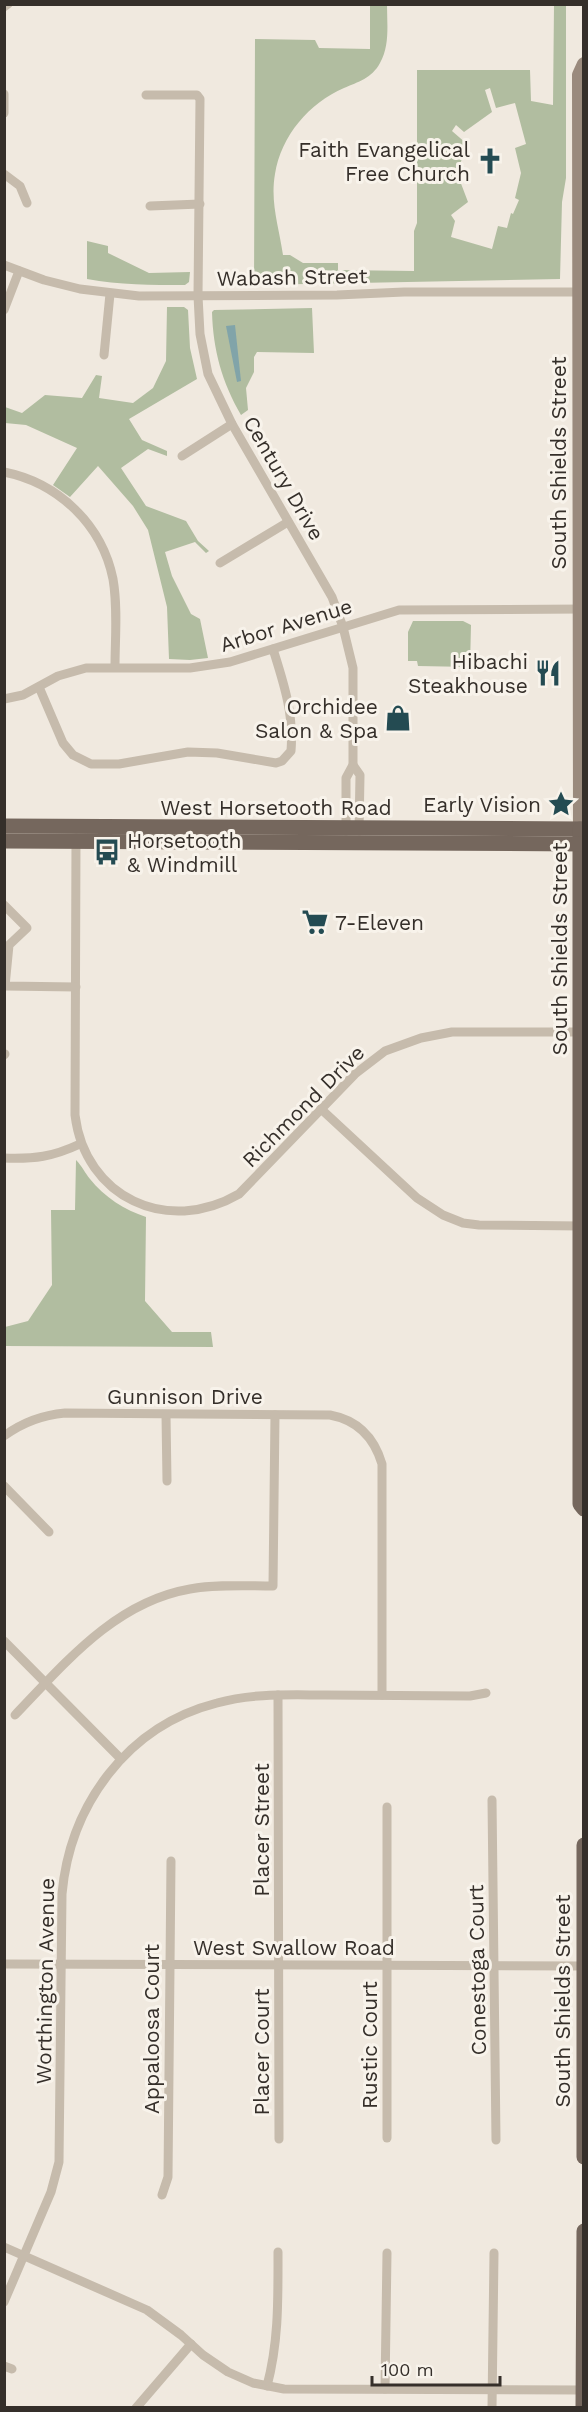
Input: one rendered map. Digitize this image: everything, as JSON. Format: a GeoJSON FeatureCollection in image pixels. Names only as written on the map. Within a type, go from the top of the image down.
{"type":"FeatureCollection","features":[{"type":"Feature","properties":{"kind":"main road","name":"South Shields Street"},"geometry":{"type":"LineString","coordinates":[[584,64],[579,75],[582,609],[580,1504],[584,1509]]}},
{"type":"Feature","properties":{"kind":"main road","name":"West Horsetooth Road"},"geometry":{"type":"LineString","coordinates":[[4,826],[76,834]]}},
{"type":"Feature","properties":{"kind":"main road","name":"West Horsetooth Road"},"geometry":{"type":"LineString","coordinates":[[4,841],[76,834],[582,836]]}},
{"type":"Feature","properties":{"kind":"main road","name":"South Shields Street"},"geometry":{"type":"LineString","coordinates":[[584,1845],[584,2157]]}},
{"type":"Feature","properties":{"kind":"main road"},"geometry":{"type":"LineString","coordinates":[[583,2408],[584,2231]]}},
{"type":"Feature","properties":{"kind":"street"},"geometry":{"type":"LineString","coordinates":[[4,94],[4,113]]}},
{"type":"Feature","properties":{"kind":"street","name":"Century Drive"},"geometry":{"type":"LineString","coordinates":[[146,94],[197,95],[200,99],[198,296],[204,361],[217,396],[332,597],[343,627],[353,668],[353,765],[360,775],[352,835]]}},
{"type":"Feature","properties":{"kind":"street"},"geometry":{"type":"LineString","coordinates":[[4,174],[20,186],[27,203]]}},
{"type":"Feature","properties":{"kind":"street"},"geometry":{"type":"LineString","coordinates":[[150,206],[200,204]]}},
{"type":"Feature","properties":{"kind":"street","name":"Wabash Street"},"geometry":{"type":"LineString","coordinates":[[4,265],[19,272],[80,289],[110,294],[198,296],[404,292],[581,292]]}},
{"type":"Feature","properties":{"kind":"street"},"geometry":{"type":"LineString","coordinates":[[4,310],[19,272]]}},
{"type":"Feature","properties":{"kind":"street"},"geometry":{"type":"LineString","coordinates":[[104,355],[110,294]]}},
{"type":"Feature","properties":{"kind":"street"},"geometry":{"type":"LineString","coordinates":[[182,456],[232,424]]}},
{"type":"Feature","properties":{"kind":"street"},"geometry":{"type":"LineString","coordinates":[[4,472],[36,482],[57,494],[75,508],[96,536],[105,552],[113,579],[115,667]]}},
{"type":"Feature","properties":{"kind":"street"},"geometry":{"type":"LineString","coordinates":[[220,563],[288,522]]}},
{"type":"Feature","properties":{"kind":"street","name":"Arbor Avenue"},"geometry":{"type":"LineString","coordinates":[[4,699],[23,695],[72,671],[86,668],[190,668],[213,665],[399,610],[582,609]]}},
{"type":"Feature","properties":{"kind":"street"},"geometry":{"type":"LineString","coordinates":[[39,687],[63,743],[74,755],[91,764],[119,764],[188,752],[217,753],[276,763],[282,761],[291,751],[292,720],[289,700],[273,649]]}},
{"type":"Feature","properties":{"kind":"street"},"geometry":{"type":"LineString","coordinates":[[4,1158],[50,1156],[80,1144],[75,1115],[76,834]]}},
{"type":"Feature","properties":{"kind":"street"},"geometry":{"type":"LineString","coordinates":[[4,906],[27,928],[7,942],[5,986],[76,987]]}},
{"type":"Feature","properties":{"kind":"street","name":"Richmond Drive"},"geometry":{"type":"LineString","coordinates":[[80,1144],[102,1178],[126,1198],[139,1204],[164,1210],[201,1209],[228,1200],[245,1190],[321,1109],[368,1063],[385,1052],[421,1038],[452,1032],[582,1032]]}},
{"type":"Feature","properties":{"kind":"street"},"geometry":{"type":"LineString","coordinates":[[321,1109],[417,1198],[443,1215],[463,1223],[479,1226],[582,1226]]}},
{"type":"Feature","properties":{"kind":"street","name":"Gunnison Drive"},"geometry":{"type":"LineString","coordinates":[[4,1436],[28,1421],[52,1414],[330,1415],[351,1421],[366,1432]]}},
{"type":"Feature","properties":{"kind":"street"},"geometry":{"type":"LineString","coordinates":[[166,1415],[167,1480]]}},
{"type":"Feature","properties":{"kind":"street"},"geometry":{"type":"LineString","coordinates":[[15,1715],[104,1627],[145,1603],[190,1589],[273,1586],[275,1415]]}},
{"type":"Feature","properties":{"kind":"street"},"geometry":{"type":"LineString","coordinates":[[374,1425],[366,1432],[378,1452],[383,1472],[382,1695]]}},
{"type":"Feature","properties":{"kind":"street"},"geometry":{"type":"LineString","coordinates":[[4,1486],[49,1532]]}},
{"type":"Feature","properties":{"kind":"street"},"geometry":{"type":"LineString","coordinates":[[4,1641],[121,1759]]}},
{"type":"Feature","properties":{"kind":"street","name":"Worthington Avenue"},"geometry":{"type":"LineString","coordinates":[[4,2302],[51,2192],[59,2162],[62,1894],[68,1855],[74,1834],[91,1798],[121,1759],[164,1725],[200,1708],[238,1698],[278,1695],[470,1696],[486,1693]]}},
{"type":"Feature","properties":{"kind":"street","name":"Placer Street"},"geometry":{"type":"LineString","coordinates":[[278,1695],[279,1965]]}},
{"type":"Feature","properties":{"kind":"street","name":"Conestoga Court"},"geometry":{"type":"LineString","coordinates":[[492,1800],[496,2140]]}},
{"type":"Feature","properties":{"kind":"street","name":"Rustic Court"},"geometry":{"type":"LineString","coordinates":[[387,1807],[387,2138]]}},
{"type":"Feature","properties":{"kind":"street","name":"Appaloosa Court"},"geometry":{"type":"LineString","coordinates":[[162,2195],[168,2177],[171,1861]]}},
{"type":"Feature","properties":{"kind":"street","name":"West Swallow Road"},"geometry":{"type":"LineString","coordinates":[[4,1964],[583,1966]]}},
{"type":"Feature","properties":{"kind":"street","name":"Placer Court"},"geometry":{"type":"LineString","coordinates":[[279,1965],[279,2139]]}},
{"type":"Feature","properties":{"kind":"street"},"geometry":{"type":"LineString","coordinates":[[4,2247],[147,2310],[209,2360],[228,2372],[267,2386],[284,2389],[583,2390]]}},
{"type":"Feature","properties":{"kind":"street"},"geometry":{"type":"LineString","coordinates":[[267,2386],[278,2327],[278,2252]]}},
{"type":"Feature","properties":{"kind":"street"},"geometry":{"type":"LineString","coordinates":[[385,2390],[387,2253]]}},
{"type":"Feature","properties":{"kind":"street"},"geometry":{"type":"LineString","coordinates":[[492,2408],[494,2253]]}},
{"type":"Feature","properties":{"kind":"street"},"geometry":{"type":"LineString","coordinates":[[136,2408],[191,2344]]}},
{"type":"Feature","properties":{"kind":"green space"},"geometry":{"type":"Polygon","coordinates":[[[370,5],[387,5],[387,42],[377,68],[364,79],[319,102],[299,122],[283,147],[275,174],[274,195],[283,255],[290,255],[303,263],[338,263],[338,270],[414,271],[414,231],[417,223],[417,70],[530,70],[531,101],[553,105],[554,5],[566,5],[566,178],[562,202],[560,279],[254,285],[255,39],[315,40],[319,48],[370,49],[370,5]],[[490,88],[485,90],[492,112],[464,132],[456,125],[452,131],[467,144],[457,173],[468,202],[451,215],[455,221],[451,237],[492,249],[498,226],[507,228],[511,213],[513,214],[519,200],[515,198],[521,173],[515,148],[526,144],[515,103],[496,108],[490,88]]]}},
{"type":"Feature","properties":{"kind":"green space"},"geometry":{"type":"Polygon","coordinates":[[[87,241],[108,246],[108,253],[149,273],[190,272],[189,282],[185,285],[148,285],[87,279],[87,241]]]}},
{"type":"Feature","properties":{"kind":"green space"},"geometry":{"type":"Polygon","coordinates":[[[167,307],[184,307],[188,310],[190,348],[197,379],[129,419],[142,440],[167,451],[167,456],[148,449],[121,468],[146,506],[186,521],[198,541],[209,551],[206,553],[195,542],[165,552],[172,576],[191,614],[200,619],[208,658],[190,660],[169,659],[167,607],[148,530],[133,506],[98,466],[70,497],[53,485],[77,448],[26,425],[5,423],[5,407],[22,413],[45,395],[82,398],[96,375],[102,376],[99,398],[133,403],[153,388],[166,361],[167,307]]]}},
{"type":"Feature","properties":{"kind":"green space"},"geometry":{"type":"Polygon","coordinates":[[[312,308],[314,353],[257,352],[254,357],[254,372],[246,388],[248,410],[241,415],[220,365],[214,339],[212,312],[214,310],[312,308]]]}},
{"type":"Feature","properties":{"kind":"green space"},"geometry":{"type":"Polygon","coordinates":[[[413,621],[463,621],[471,625],[470,667],[418,666],[417,661],[408,661],[408,632],[413,621]]]}},
{"type":"Feature","properties":{"kind":"green space"},"geometry":{"type":"Polygon","coordinates":[[[76,1160],[88,1177],[108,1197],[130,1211],[146,1217],[145,1301],[172,1332],[211,1332],[213,1347],[5,1346],[5,1327],[28,1321],[52,1285],[51,1210],[75,1210],[76,1160]]]}},
{"type":"Feature","properties":{"kind":"water"},"geometry":{"type":"Polygon","coordinates":[[[235,325],[241,381],[237,382],[226,326],[235,325]]]}},
{"type":"Feature","properties":{"kind":"place","name":"Faith Evangelical Free Church"},"geometry":{"type":"Point","coordinates":[490,161]}},
{"type":"Feature","properties":{"kind":"place","name":"Hibachi Steakhouse"},"geometry":{"type":"Point","coordinates":[548,673]}},
{"type":"Feature","properties":{"kind":"place","name":"Orchidee Salon & Spa"},"geometry":{"type":"Point","coordinates":[398,718]}},
{"type":"Feature","properties":{"kind":"place","name":"Early Vision"},"geometry":{"type":"Point","coordinates":[561,804]}},
{"type":"Feature","properties":{"kind":"place","name":"Horsetooth & Windmill"},"geometry":{"type":"Point","coordinates":[107,852]}},
{"type":"Feature","properties":{"kind":"place","name":"7-Eleven"},"geometry":{"type":"Point","coordinates":[315,922]}}]}
